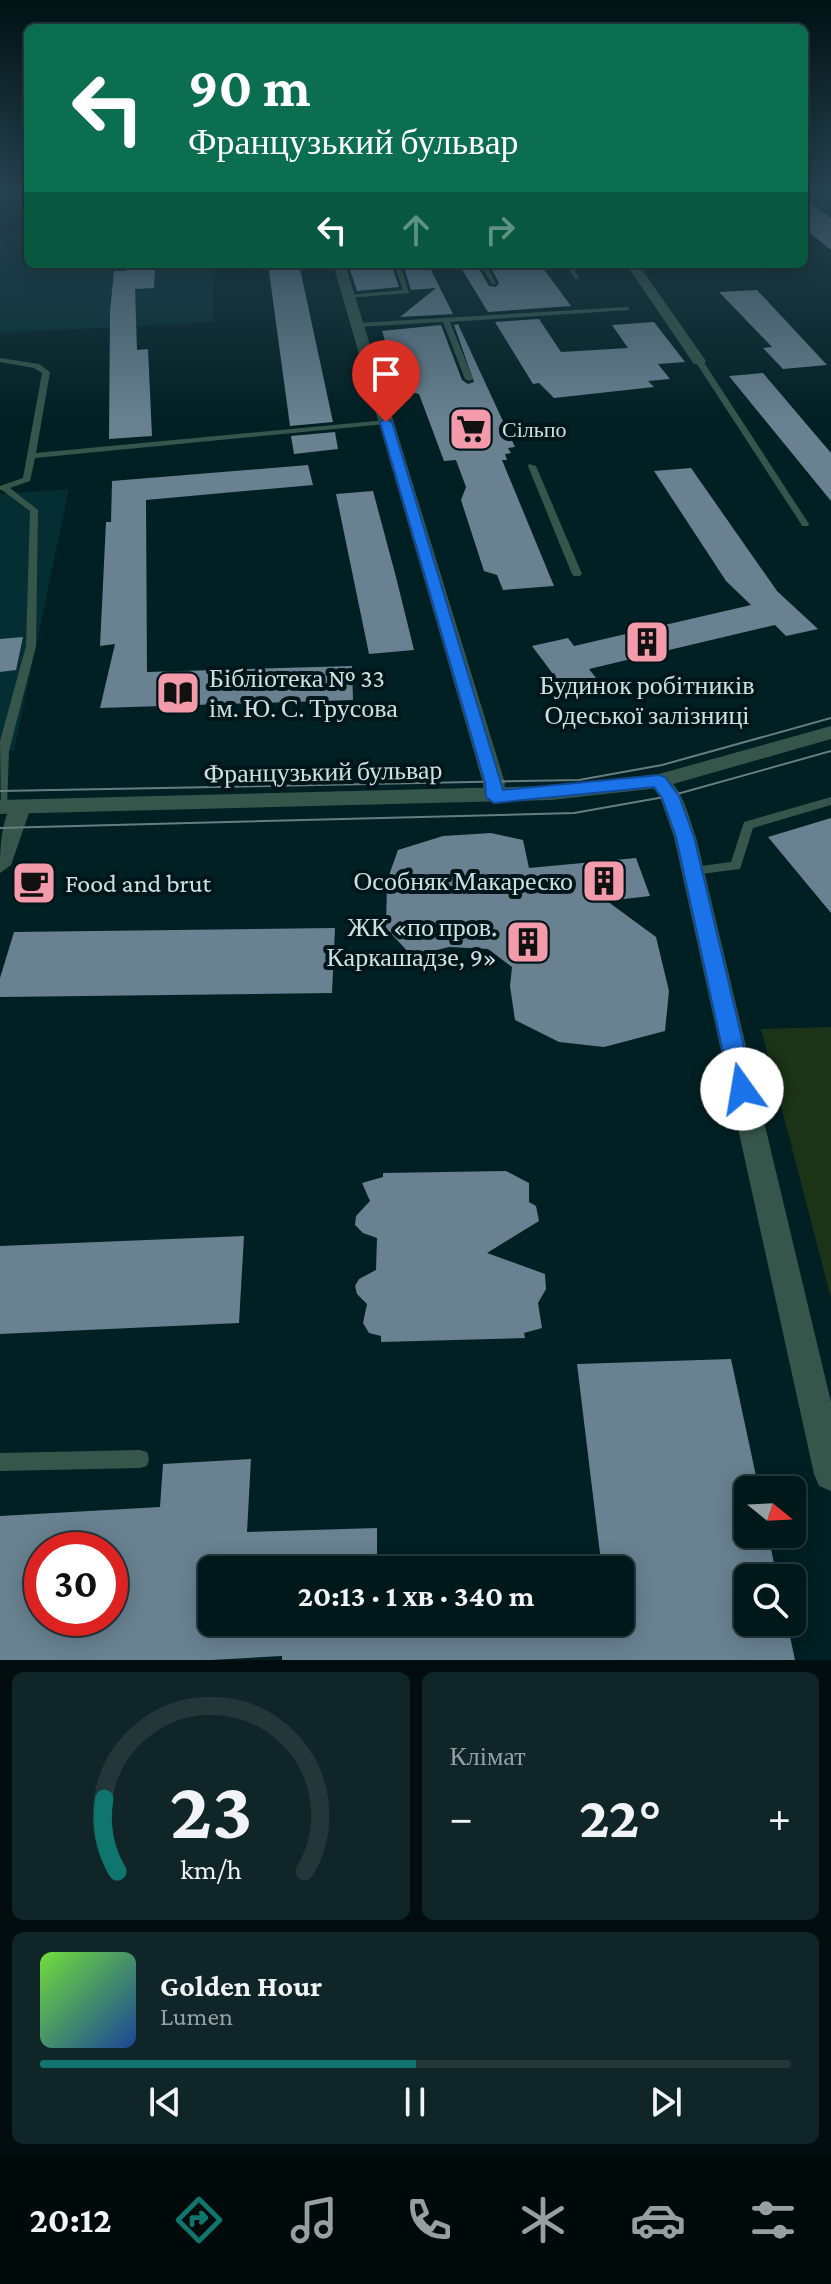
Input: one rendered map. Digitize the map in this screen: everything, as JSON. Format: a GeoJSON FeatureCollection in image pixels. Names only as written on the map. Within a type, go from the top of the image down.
{"type":"FeatureCollection","features":[{"type":"Feature","properties":{"kind":"street"},"geometry":{"type":"LineString","coordinates":[[340,268],[489,768],[494,797]]}},
{"type":"Feature","properties":{"kind":"street"},"geometry":{"type":"LineString","coordinates":[[635,268],[699,361]]}},
{"type":"Feature","properties":{"kind":"street","name":"Французький бульвар"},"geometry":{"type":"LineString","coordinates":[[7,807],[494,797],[659,781],[831,732]]}},
{"type":"Feature","properties":{"kind":"street"},"geometry":{"type":"LineString","coordinates":[[659,781],[670,796],[693,871],[831,1474]]}},
{"type":"Feature","properties":{"kind":"street"},"geometry":{"type":"LineString","coordinates":[[0,865],[7,807]]}},
{"type":"Feature","properties":{"kind":"lane"},"geometry":{"type":"LineString","coordinates":[[349,297],[407,292],[398,268]]}},
{"type":"Feature","properties":{"kind":"lane"},"geometry":{"type":"LineString","coordinates":[[485,268],[494,283]]}},
{"type":"Feature","properties":{"kind":"lane"},"geometry":{"type":"LineString","coordinates":[[571,268],[577,278]]}},
{"type":"Feature","properties":{"kind":"lane"},"geometry":{"type":"LineString","coordinates":[[357,325],[627,309]]}},
{"type":"Feature","properties":{"kind":"lane"},"geometry":{"type":"LineString","coordinates":[[446,320],[469,379]]}},
{"type":"Feature","properties":{"kind":"lane"},"geometry":{"type":"LineString","coordinates":[[0,360],[36,366],[46,372],[27,479],[3,488]]}},
{"type":"Feature","properties":{"kind":"lane"},"geometry":{"type":"LineString","coordinates":[[699,361],[805,524]]}},
{"type":"Feature","properties":{"kind":"lane"},"geometry":{"type":"LineString","coordinates":[[31,456],[386,422]]}},
{"type":"Feature","properties":{"kind":"lane"},"geometry":{"type":"LineString","coordinates":[[532,466],[577,574]]}},
{"type":"Feature","properties":{"kind":"lane"},"geometry":{"type":"LineString","coordinates":[[3,488],[34,510],[31,646],[3,751],[7,807]]}},
{"type":"Feature","properties":{"kind":"lane"},"geometry":{"type":"LineString","coordinates":[[693,871],[736,866],[748,825],[831,801]]}},
{"type":"Feature","properties":{"kind":"lane"},"geometry":{"type":"LineString","coordinates":[[0,1462],[140,1459]]}},
{"type":"Feature","properties":{"kind":"shaded area"},"geometry":{"type":"Polygon","coordinates":[[[0,266],[213,268],[214,322],[0,333],[0,266]]]}},
{"type":"Feature","properties":{"kind":"shaded area"},"geometry":{"type":"Polygon","coordinates":[[[69,489],[14,751],[0,751],[0,494],[69,489]]]}},
{"type":"Feature","properties":{"kind":"green space"},"geometry":{"type":"Polygon","coordinates":[[[831,1027],[831,1298],[761,1029],[831,1027]]]}},
{"type":"Feature","properties":{"kind":"building"},"geometry":{"type":"Polygon","coordinates":[[[125,268],[155,268],[154,288],[135,289],[137,350],[148,349],[152,436],[109,439],[110,312],[114,271],[125,271],[125,268]]]}},
{"type":"Feature","properties":{"kind":"building"},"geometry":{"type":"Polygon","coordinates":[[[269,268],[300,268],[333,422],[290,426],[269,268]]]}},
{"type":"Feature","properties":{"kind":"building"},"geometry":{"type":"Polygon","coordinates":[[[349,268],[392,268],[399,287],[357,291],[349,268]]]}},
{"type":"Feature","properties":{"kind":"building"},"geometry":{"type":"Polygon","coordinates":[[[404,268],[430,268],[453,314],[400,317],[436,288],[411,290],[404,268]]]}},
{"type":"Feature","properties":{"kind":"building"},"geometry":{"type":"Polygon","coordinates":[[[461,268],[479,268],[489,286],[496,287],[499,283],[491,268],[543,268],[571,306],[488,312],[461,268]]]}},
{"type":"Feature","properties":{"kind":"building"},"geometry":{"type":"Polygon","coordinates":[[[757,290],[827,365],[783,369],[763,348],[772,347],[719,292],[757,290]]]}},
{"type":"Feature","properties":{"kind":"building"},"geometry":{"type":"Polygon","coordinates":[[[539,319],[561,352],[628,348],[612,325],[654,322],[685,362],[658,364],[670,379],[648,381],[654,387],[554,398],[539,383],[533,384],[495,322],[539,319]]]}},
{"type":"Feature","properties":{"kind":"building"},"geometry":{"type":"Polygon","coordinates":[[[458,324],[515,447],[508,448],[511,453],[505,454],[507,460],[502,460],[554,586],[503,590],[497,575],[484,571],[461,500],[466,487],[456,460],[444,461],[419,394],[403,390],[398,382],[382,331],[441,325],[462,380],[468,384],[474,382],[454,325],[458,324]]]}},
{"type":"Feature","properties":{"kind":"building"},"geometry":{"type":"Polygon","coordinates":[[[763,373],[831,453],[831,501],[729,376],[763,373]]]}},
{"type":"Feature","properties":{"kind":"building"},"geometry":{"type":"Polygon","coordinates":[[[335,432],[338,449],[294,454],[291,436],[335,432]]]}},
{"type":"Feature","properties":{"kind":"building"},"geometry":{"type":"Polygon","coordinates":[[[308,465],[313,485],[146,500],[147,672],[352,666],[353,700],[100,708],[115,644],[100,646],[106,522],[111,522],[112,481],[308,465]]]}},
{"type":"Feature","properties":{"kind":"building"},"geometry":{"type":"Polygon","coordinates":[[[691,468],[777,591],[818,629],[786,636],[775,625],[589,669],[596,678],[562,686],[532,646],[568,638],[574,646],[751,605],[726,581],[654,471],[691,468]]]}},
{"type":"Feature","properties":{"kind":"building"},"geometry":{"type":"Polygon","coordinates":[[[373,491],[414,650],[369,654],[336,494],[373,491]]]}},
{"type":"Feature","properties":{"kind":"building"},"geometry":{"type":"Polygon","coordinates":[[[23,637],[16,670],[0,672],[0,639],[23,637]]]}},
{"type":"Feature","properties":{"kind":"building"},"geometry":{"type":"Polygon","coordinates":[[[831,818],[831,913],[768,837],[831,818]]]}},
{"type":"Feature","properties":{"kind":"building","name":"ЖК «по пров. Каркашадзе, 9»"},"geometry":{"type":"Polygon","coordinates":[[[491,833],[523,840],[529,868],[636,858],[650,896],[607,901],[656,937],[669,991],[665,1031],[604,1047],[559,1042],[515,1020],[510,986],[512,967],[488,949],[449,947],[412,956],[386,928],[387,881],[398,850],[443,836],[491,833]]]}},
{"type":"Feature","properties":{"kind":"building"},"geometry":{"type":"Polygon","coordinates":[[[335,928],[332,993],[0,997],[0,978],[14,932],[335,928]]]}},
{"type":"Feature","properties":{"kind":"building"},"geometry":{"type":"Polygon","coordinates":[[[506,1171],[529,1183],[529,1202],[536,1206],[539,1221],[487,1253],[545,1274],[546,1289],[538,1303],[542,1328],[524,1333],[525,1338],[381,1342],[381,1336],[369,1333],[363,1323],[367,1304],[357,1294],[355,1286],[359,1279],[376,1270],[377,1238],[363,1233],[355,1225],[356,1216],[370,1201],[362,1183],[383,1177],[383,1173],[506,1171]]]}},
{"type":"Feature","properties":{"kind":"building"},"geometry":{"type":"Polygon","coordinates":[[[244,1236],[239,1323],[0,1334],[0,1246],[244,1236]]]}},
{"type":"Feature","properties":{"kind":"building"},"geometry":{"type":"Polygon","coordinates":[[[731,1359],[756,1476],[734,1476],[734,1548],[771,1548],[774,1564],[734,1564],[734,1636],[790,1636],[795,1660],[282,1660],[282,1656],[211,1660],[0,1660],[0,1516],[160,1507],[163,1464],[251,1459],[247,1532],[377,1528],[377,1556],[198,1556],[198,1636],[634,1636],[634,1556],[600,1556],[577,1364],[731,1359]]]}},
{"type":"Feature","properties":{"kind":"tram line"},"geometry":{"type":"LineString","coordinates":[[0,791],[579,780],[662,765],[831,718]]}},
{"type":"Feature","properties":{"kind":"tram line"},"geometry":{"type":"LineString","coordinates":[[0,828],[574,813],[670,796],[831,751]]}},
{"type":"Feature","properties":{"kind":"place","name":"Сільпо"},"geometry":{"type":"Point","coordinates":[471,429]}},
{"type":"Feature","properties":{"kind":"place","name":"Будинок робітників Одеської залізниці"},"geometry":{"type":"Point","coordinates":[647,642]}},
{"type":"Feature","properties":{"kind":"place","name":"Бібліотека № 33 ім. Ю. С. Трусова"},"geometry":{"type":"Point","coordinates":[178,693]}},
{"type":"Feature","properties":{"kind":"place","name":"Особняк Макареско"},"geometry":{"type":"Point","coordinates":[604,881]}},
{"type":"Feature","properties":{"kind":"place","name":"Food and brut"},"geometry":{"type":"Point","coordinates":[34,883]}},
{"type":"Feature","properties":{"kind":"place","name":"ЖК «по пров. Каркашадзе, 9»"},"geometry":{"type":"Point","coordinates":[528,942]}},
{"type":"Feature","properties":{"kind":"route"},"geometry":{"type":"LineString","coordinates":[[386,422],[494,783],[494,797],[659,781],[670,796],[685,837],[742,1089]]}}]}
